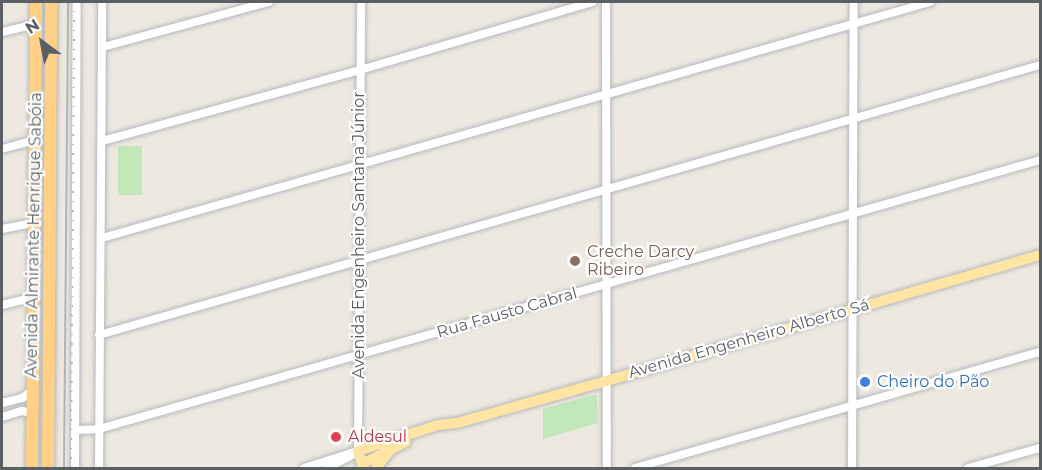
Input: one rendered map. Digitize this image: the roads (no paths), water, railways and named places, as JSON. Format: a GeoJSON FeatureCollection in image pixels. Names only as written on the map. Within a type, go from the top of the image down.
{"type":"FeatureCollection","features":[{"type":"Feature","properties":{"kind":"highway","name":"Avenida Almirante Henrique Sabóia"},"geometry":{"type":"LineString","coordinates":[[32,468],[36,2]]}},
{"type":"Feature","properties":{"kind":"highway","name":"Avenida Almirante Henrique Sabóia"},"geometry":{"type":"LineString","coordinates":[[48,468],[51,2]]}},
{"type":"Feature","properties":{"kind":"main road","name":"Avenida Engenheiro Alberto Sá"},"geometry":{"type":"LineString","coordinates":[[358,451],[438,425],[457,423],[607,381],[1041,255]]}},
{"type":"Feature","properties":{"kind":"main road","name":"Avenida Engenheiro Alberto Sá"},"geometry":{"type":"LineString","coordinates":[[359,467],[402,444],[440,432],[457,423]]}},
{"type":"Feature","properties":{"kind":"main road"},"geometry":{"type":"LineString","coordinates":[[376,468],[383,457],[402,444]]}},
{"type":"Feature","properties":{"kind":"main road","name":"Avenida Engenheiro Santana Júnior"},"geometry":{"type":"LineString","coordinates":[[358,451],[359,467]]}},
{"type":"Feature","properties":{"kind":"street"},"geometry":{"type":"LineString","coordinates":[[75,468],[78,2]]}},
{"type":"Feature","properties":{"kind":"street"},"geometry":{"type":"LineString","coordinates":[[99,468],[102,2]]}},
{"type":"Feature","properties":{"kind":"street"},"geometry":{"type":"LineString","coordinates":[[103,47],[269,2]]}},
{"type":"Feature","properties":{"kind":"street","name":"Avenida Engenheiro Santana Júnior"},"geometry":{"type":"LineString","coordinates":[[358,451],[360,2]]}},
{"type":"Feature","properties":{"kind":"street"},"geometry":{"type":"LineString","coordinates":[[102,141],[360,70],[592,2]]}},
{"type":"Feature","properties":{"kind":"street"},"geometry":{"type":"LineString","coordinates":[[606,2],[607,468]]}},
{"type":"Feature","properties":{"kind":"street"},"geometry":{"type":"LineString","coordinates":[[852,468],[854,2]]}},
{"type":"Feature","properties":{"kind":"street"},"geometry":{"type":"LineString","coordinates":[[102,238],[854,24],[917,3],[930,2]]}},
{"type":"Feature","properties":{"kind":"street"},"geometry":{"type":"LineString","coordinates":[[2,32],[36,24]]}},
{"type":"Feature","properties":{"kind":"street"},"geometry":{"type":"LineString","coordinates":[[99,335],[1041,65]]}},
{"type":"Feature","properties":{"kind":"street"},"geometry":{"type":"LineString","coordinates":[[2,149],[35,140]]}},
{"type":"Feature","properties":{"kind":"street","name":"Rua Fausto Cabral"},"geometry":{"type":"LineString","coordinates":[[75,430],[99,429],[1041,160]]}},
{"type":"Feature","properties":{"kind":"street"},"geometry":{"type":"LineString","coordinates":[[2,229],[33,223]]}},
{"type":"Feature","properties":{"kind":"street"},"geometry":{"type":"LineString","coordinates":[[2,305],[33,297]]}},
{"type":"Feature","properties":{"kind":"street"},"geometry":{"type":"LineString","coordinates":[[635,468],[1041,352]]}},
{"type":"Feature","properties":{"kind":"street"},"geometry":{"type":"LineString","coordinates":[[2,403],[22,398],[32,392]]}},
{"type":"Feature","properties":{"kind":"street"},"geometry":{"type":"LineString","coordinates":[[2,417],[22,411],[32,413]]}},
{"type":"Feature","properties":{"kind":"street"},"geometry":{"type":"LineString","coordinates":[[968,468],[1041,448]]}},
{"type":"Feature","properties":{"kind":"street","name":"Avenida Engenheiro Alberto Sá"},"geometry":{"type":"LineString","coordinates":[[304,468],[358,451]]}},
{"type":"Feature","properties":{"kind":"street","name":"Avenida Engenheiro Alberto Sá"},"geometry":{"type":"LineString","coordinates":[[327,468],[344,461],[358,451]]}},
{"type":"Feature","properties":{"kind":"tram line"},"geometry":{"type":"LineString","coordinates":[[64,468],[68,2]]}},
{"type":"Feature","properties":{"kind":"railway"},"geometry":{"type":"LineString","coordinates":[[71,468],[74,2]]}},
{"type":"Feature","properties":{"kind":"place","name":"Creche Darcy Ribeiro"},"geometry":{"type":"Point","coordinates":[575,261]}},
{"type":"Feature","properties":{"kind":"place","name":"Cheiro do Pão"},"geometry":{"type":"Point","coordinates":[865,382]}},
{"type":"Feature","properties":{"kind":"place","name":"Aldesul"},"geometry":{"type":"Point","coordinates":[336,437]}}]}
